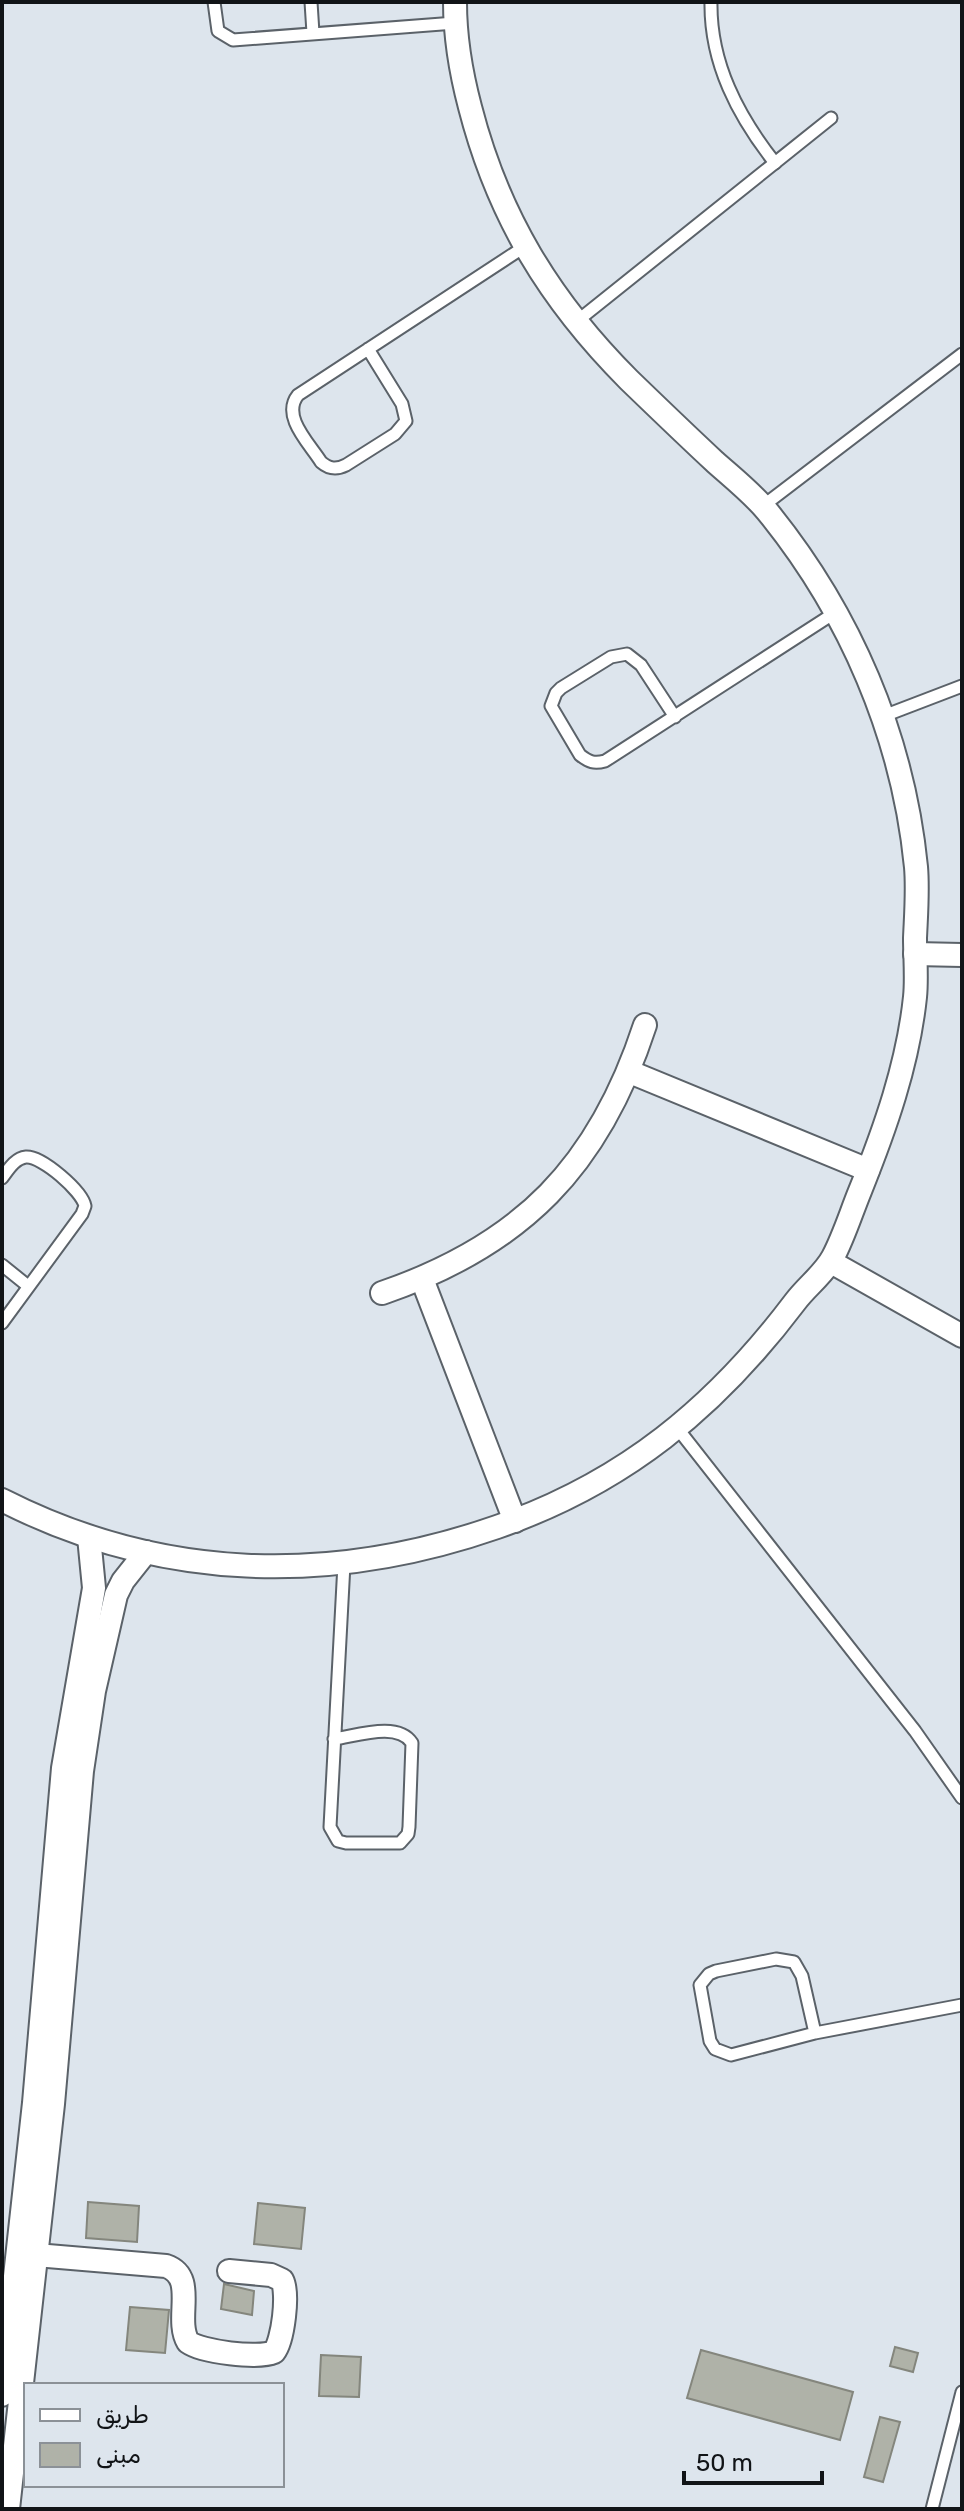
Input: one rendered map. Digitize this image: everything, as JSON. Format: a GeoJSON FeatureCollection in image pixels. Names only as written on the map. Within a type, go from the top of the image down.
{"type":"FeatureCollection","features":[{"type":"Feature","properties":{"kind":"street"},"geometry":{"type":"LineString","coordinates":[[2,1500],[89,1537],[194,1561],[243,1565],[344,1564],[401,1555],[515,1521],[572,1495],[678,1429],[765,1342],[801,1293],[831,1262],[889,1113],[905,1055],[915,994],[916,874],[909,815],[897,756],[860,655],[803,559],[763,506],[624,375],[576,322],[524,247],[498,194],[478,138],[463,81],[455,12]]}},
{"type":"Feature","properties":{"kind":"street"},"geometry":{"type":"LineString","coordinates":[[915,954],[962,955]]}},
{"type":"Feature","properties":{"kind":"street"},"geometry":{"type":"LineString","coordinates":[[382,1293],[422,1279],[476,1252],[525,1217],[567,1175],[603,1126],[630,1072],[645,1025]]}},
{"type":"Feature","properties":{"kind":"street"},"geometry":{"type":"LineString","coordinates":[[630,1072],[868,1170]]}},
{"type":"Feature","properties":{"kind":"street"},"geometry":{"type":"LineString","coordinates":[[831,1262],[962,1336]]}},
{"type":"Feature","properties":{"kind":"street"},"geometry":{"type":"LineString","coordinates":[[422,1279],[515,1521]]}},
{"type":"Feature","properties":{"kind":"street"},"geometry":{"type":"LineString","coordinates":[[2,2395],[53,2104],[93,1650],[94,1588],[89,1537]]}},
{"type":"Feature","properties":{"kind":"street"},"geometry":{"type":"LineString","coordinates":[[93,1650],[123,1581],[146,1552]]}},
{"type":"Feature","properties":{"kind":"street"},"geometry":{"type":"LineString","coordinates":[[27,2254],[173,2268],[183,2282],[182,2325],[188,2342],[203,2350],[260,2355],[274,2352],[280,2339],[285,2286],[277,2276],[229,2271]]}},
{"type":"Feature","properties":{"kind":"street"},"geometry":{"type":"LineString","coordinates":[[8,2509],[27,2254]]}},
{"type":"Feature","properties":{"kind":"lane"},"geometry":{"type":"LineString","coordinates":[[214,2],[218,31],[233,40],[313,33],[455,12]]}},
{"type":"Feature","properties":{"kind":"lane"},"geometry":{"type":"LineString","coordinates":[[311,2],[313,33]]}},
{"type":"Feature","properties":{"kind":"lane"},"geometry":{"type":"LineString","coordinates":[[711,2],[717,57],[730,95],[750,131],[775,163]]}},
{"type":"Feature","properties":{"kind":"lane"},"geometry":{"type":"LineString","coordinates":[[576,322],[831,118]]}},
{"type":"Feature","properties":{"kind":"lane"},"geometry":{"type":"LineString","coordinates":[[368,349],[402,404],[406,421],[395,434],[346,465],[326,467],[294,419],[291,411],[298,395],[368,349],[524,247]]}},
{"type":"Feature","properties":{"kind":"lane"},"geometry":{"type":"LineString","coordinates":[[763,506],[962,354]]}},
{"type":"Feature","properties":{"kind":"lane"},"geometry":{"type":"LineString","coordinates":[[675,717],[641,665],[627,654],[611,657],[561,688],[551,706],[580,755],[587,761],[605,761],[675,717],[836,612]]}},
{"type":"Feature","properties":{"kind":"lane"},"geometry":{"type":"LineString","coordinates":[[881,717],[962,686]]}},
{"type":"Feature","properties":{"kind":"lane"},"geometry":{"type":"LineString","coordinates":[[2,1178],[16,1160],[36,1159],[78,1190],[85,1206],[2,1323]]}},
{"type":"Feature","properties":{"kind":"lane"},"geometry":{"type":"LineString","coordinates":[[2,1265],[28,1286]]}},
{"type":"Feature","properties":{"kind":"lane"},"geometry":{"type":"LineString","coordinates":[[678,1429],[915,1731],[962,1798]]}},
{"type":"Feature","properties":{"kind":"lane"},"geometry":{"type":"LineString","coordinates":[[334,1739],[393,1731],[408,1736],[412,1743],[409,1827],[400,1843],[346,1843],[332,1835],[330,1827],[334,1739],[344,1564]]}},
{"type":"Feature","properties":{"kind":"lane"},"geometry":{"type":"LineString","coordinates":[[815,2033],[802,1976],[794,1962],[776,1959],[716,1971],[700,1985],[710,2041],[722,2054],[731,2055],[815,2033],[962,2005]]}},
{"type":"Feature","properties":{"kind":"lane"},"geometry":{"type":"LineString","coordinates":[[932,2509],[962,2392]]}},
{"type":"Feature","properties":{"kind":"building"},"geometry":{"type":"Polygon","coordinates":[[[88,2202],[139,2206],[137,2242],[86,2238],[88,2202]]]}},
{"type":"Feature","properties":{"kind":"building"},"geometry":{"type":"Polygon","coordinates":[[[258,2203],[305,2208],[301,2249],[254,2244],[258,2203]]]}},
{"type":"Feature","properties":{"kind":"building"},"geometry":{"type":"Polygon","coordinates":[[[224,2284],[254,2291],[252,2315],[221,2309],[224,2284]]]}},
{"type":"Feature","properties":{"kind":"building"},"geometry":{"type":"Polygon","coordinates":[[[130,2307],[169,2310],[165,2353],[126,2350],[130,2307]]]}},
{"type":"Feature","properties":{"kind":"building"},"geometry":{"type":"Polygon","coordinates":[[[895,2347],[918,2353],[913,2372],[890,2366],[895,2347]]]}},
{"type":"Feature","properties":{"kind":"building"},"geometry":{"type":"Polygon","coordinates":[[[701,2350],[853,2392],[840,2440],[687,2398],[701,2350]]]}},
{"type":"Feature","properties":{"kind":"building"},"geometry":{"type":"Polygon","coordinates":[[[321,2355],[361,2357],[359,2397],[319,2396],[321,2355]]]}},
{"type":"Feature","properties":{"kind":"building"},"geometry":{"type":"Polygon","coordinates":[[[880,2417],[900,2422],[883,2482],[864,2477],[880,2417]]]}}]}
